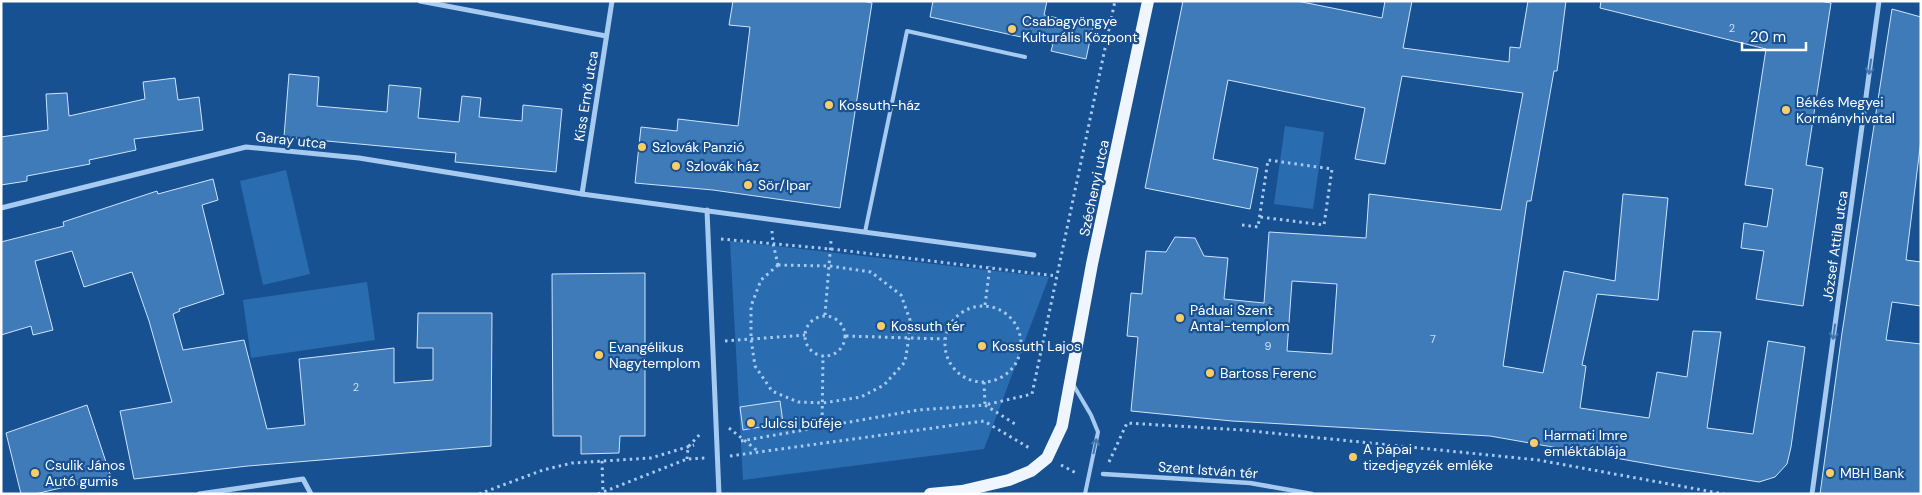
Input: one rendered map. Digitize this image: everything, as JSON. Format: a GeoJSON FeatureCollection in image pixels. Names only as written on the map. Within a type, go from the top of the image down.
{"type":"FeatureCollection","features":[{"type":"Feature","properties":{"kind":"main road","name":"Széchenyi utca"},"geometry":{"type":"LineString","coordinates":[[1070,380],[1092,264],[1107,201],[1148,1]]}},
{"type":"Feature","properties":{"kind":"main road"},"geometry":{"type":"LineString","coordinates":[[930,494],[964,492],[1009,480],[1031,471],[1046,458],[1062,426],[1070,380]]}},
{"type":"Feature","properties":{"kind":"street"},"geometry":{"type":"LineString","coordinates":[[420,1],[606,36]]}},
{"type":"Feature","properties":{"kind":"street","name":"Kiss Ernő utca"},"geometry":{"type":"LineString","coordinates":[[582,194],[612,1]]}},
{"type":"Feature","properties":{"kind":"street","name":"József Attila utca"},"geometry":{"type":"LineString","coordinates":[[1812,494],[1879,1]]}},
{"type":"Feature","properties":{"kind":"street","name":"Garay utca"},"geometry":{"type":"LineString","coordinates":[[1,208],[246,146],[359,158],[582,194]]}},
{"type":"Feature","properties":{"kind":"street"},"geometry":{"type":"LineString","coordinates":[[582,194],[1034,255]]}},
{"type":"Feature","properties":{"kind":"street"},"geometry":{"type":"LineString","coordinates":[[707,210],[719,494]]}},
{"type":"Feature","properties":{"kind":"street","name":"Szent István tér"},"geometry":{"type":"LineString","coordinates":[[1103,474],[1250,483],[1312,494]]}},
{"type":"Feature","properties":{"kind":"street"},"geometry":{"type":"LineString","coordinates":[[199,494],[303,479],[311,494]]}},
{"type":"Feature","properties":{"kind":"lane"},"geometry":{"type":"LineString","coordinates":[[865,232],[907,31],[1025,57]]}},
{"type":"Feature","properties":{"kind":"lane"},"geometry":{"type":"LineString","coordinates":[[1070,380],[1091,415],[1098,432],[1085,494]]}},
{"type":"Feature","properties":{"kind":"path"},"geometry":{"type":"LineString","coordinates":[[743,441],[918,410],[985,404],[1032,394],[1115,1]]}},
{"type":"Feature","properties":{"kind":"path"},"geometry":{"type":"LineString","coordinates":[[1242,225],[1258,227],[1268,160],[1332,168],[1324,226],[1260,217]]}},
{"type":"Feature","properties":{"kind":"path"},"geometry":{"type":"LineString","coordinates":[[771,219],[773,243],[778,265]]}},
{"type":"Feature","properties":{"kind":"path"},"geometry":{"type":"LineString","coordinates":[[825,315],[832,227]]}},
{"type":"Feature","properties":{"kind":"path"},"geometry":{"type":"LineString","coordinates":[[708,237],[831,249],[1056,276]]}},
{"type":"Feature","properties":{"kind":"path"},"geometry":{"type":"LineString","coordinates":[[985,305],[992,250]]}},
{"type":"Feature","properties":{"kind":"path"},"geometry":{"type":"LineString","coordinates":[[778,265],[830,266],[871,272],[901,296],[910,320],[910,338],[905,362],[884,385],[861,397],[823,403],[798,402],[772,391],[755,366],[751,339],[751,306],[761,280],[778,265]]}},
{"type":"Feature","properties":{"kind":"path"},"geometry":{"type":"LineString","coordinates":[[985,305],[1004,312],[1013,320],[1019,332],[1021,346],[1018,358],[1012,369],[1002,377],[984,382],[970,380],[954,369],[947,358],[944,339],[948,327],[961,312],[973,306],[985,305]]}},
{"type":"Feature","properties":{"kind":"path"},"geometry":{"type":"LineString","coordinates":[[825,315],[832,316],[842,324],[846,336],[845,342],[837,352],[823,356],[808,348],[805,336],[806,329],[813,319],[825,315]]}},
{"type":"Feature","properties":{"kind":"path"},"geometry":{"type":"LineString","coordinates":[[713,342],[805,336]]}},
{"type":"Feature","properties":{"kind":"path"},"geometry":{"type":"LineString","coordinates":[[846,336],[944,339]]}},
{"type":"Feature","properties":{"kind":"path"},"geometry":{"type":"LineString","coordinates":[[1021,346],[1041,348]]}},
{"type":"Feature","properties":{"kind":"path"},"geometry":{"type":"LineString","coordinates":[[822,428],[823,356]]}},
{"type":"Feature","properties":{"kind":"path"},"geometry":{"type":"LineString","coordinates":[[984,382],[985,404]]}},
{"type":"Feature","properties":{"kind":"path"},"geometry":{"type":"LineString","coordinates":[[985,404],[1015,424]]}},
{"type":"Feature","properties":{"kind":"path"},"geometry":{"type":"LineString","coordinates":[[687,459],[688,447],[716,417],[759,453]]}},
{"type":"Feature","properties":{"kind":"path"},"geometry":{"type":"LineString","coordinates":[[598,494],[687,459],[759,453],[984,422],[1046,458],[1088,479]]}},
{"type":"Feature","properties":{"kind":"path"},"geometry":{"type":"LineString","coordinates":[[1103,474],[1127,423],[1242,430],[1538,460],[1724,494]]}},
{"type":"Feature","properties":{"kind":"path"},"geometry":{"type":"LineString","coordinates":[[478,494],[543,470],[572,463],[651,458],[694,445]]}},
{"type":"Feature","properties":{"kind":"path"},"geometry":{"type":"LineString","coordinates":[[602,461],[603,493]]}},
{"type":"Feature","properties":{"kind":"shaded area"},"geometry":{"type":"Polygon","coordinates":[[[1285,126],[1324,132],[1313,209],[1274,204],[1285,126]]]}},
{"type":"Feature","properties":{"kind":"shaded area"},"geometry":{"type":"Polygon","coordinates":[[[286,170],[310,274],[263,285],[240,181],[286,170]]]}},
{"type":"Feature","properties":{"kind":"shaded area","name":"Kossuth tér"},"geometry":{"type":"Polygon","coordinates":[[[730,241],[1049,277],[984,449],[743,480],[730,241]]]}},
{"type":"Feature","properties":{"kind":"shaded area"},"geometry":{"type":"Polygon","coordinates":[[[367,282],[375,340],[251,358],[243,300],[367,282]]]}},
{"type":"Feature","properties":{"kind":"building"},"geometry":{"type":"Polygon","coordinates":[[[733,1],[863,1],[872,3],[840,208],[713,190],[635,183],[641,127],[677,131],[678,119],[738,126],[750,27],[729,25],[733,1]]]}},
{"type":"Feature","properties":{"kind":"building","name":"Csabagyöngye Kulturális Központ"},"geometry":{"type":"Polygon","coordinates":[[[933,1],[1047,1],[1044,15],[1093,26],[1086,59],[1051,51],[1053,44],[930,17],[933,1]]]}},
{"type":"Feature","properties":{"kind":"building"},"geometry":{"type":"Polygon","coordinates":[[[1183,1],[1297,1],[1382,18],[1385,1],[1412,1],[1403,48],[1509,62],[1510,47],[1520,48],[1528,1],[1566,1],[1557,71],[1554,71],[1531,201],[1527,201],[1503,366],[1543,373],[1564,271],[1615,281],[1623,194],[1668,198],[1658,300],[1597,294],[1582,365],[1586,366],[1580,408],[1649,418],[1657,372],[1687,377],[1693,331],[1721,332],[1707,428],[1753,434],[1768,341],[1805,347],[1787,464],[1775,477],[1759,482],[1490,436],[1232,421],[1131,411],[1138,337],[1127,336],[1131,293],[1142,294],[1146,251],[1166,252],[1175,237],[1195,238],[1204,256],[1228,258],[1224,299],[1264,303],[1269,232],[1366,238],[1369,194],[1501,210],[1523,93],[1402,76],[1385,164],[1355,159],[1365,108],[1228,80],[1213,159],[1258,168],[1250,209],[1145,188],[1183,1]],[[1292,281],[1287,351],[1332,354],[1337,284],[1292,281]]]}},
{"type":"Feature","properties":{"kind":"building","name":"Békés Megyei Kormányhivatal"},"geometry":{"type":"Polygon","coordinates":[[[1601,1],[1820,1],[1831,3],[1806,165],[1823,168],[1803,306],[1756,299],[1764,251],[1741,248],[1744,223],[1767,227],[1773,189],[1745,185],[1766,49],[1600,8],[1601,1]]]}},
{"type":"Feature","properties":{"kind":"building"},"geometry":{"type":"Polygon","coordinates":[[[1892,9],[1921,17],[1921,140],[1906,260],[1921,262],[1921,306],[1892,302],[1886,340],[1921,344],[1921,494],[1820,494],[1842,333],[1892,9]]]}},
{"type":"Feature","properties":{"kind":"building"},"geometry":{"type":"Polygon","coordinates":[[[289,74],[319,77],[317,106],[387,112],[389,85],[421,88],[418,118],[459,122],[462,96],[481,98],[479,117],[522,121],[523,105],[562,109],[556,172],[455,162],[456,153],[284,137],[289,74]]]}},
{"type":"Feature","properties":{"kind":"building"},"geometry":{"type":"Polygon","coordinates":[[[175,78],[178,100],[199,97],[203,130],[134,139],[136,150],[89,160],[90,164],[27,176],[27,181],[1,185],[1,137],[48,130],[46,94],[67,93],[69,116],[145,99],[143,82],[175,78]]]}},
{"type":"Feature","properties":{"kind":"building"},"geometry":{"type":"Polygon","coordinates":[[[213,179],[218,200],[202,205],[224,294],[179,309],[180,311],[173,314],[183,350],[244,340],[267,429],[305,425],[299,359],[394,348],[394,383],[433,380],[433,348],[417,348],[418,313],[492,313],[491,446],[248,466],[134,479],[120,411],[172,402],[149,321],[132,272],[84,287],[72,251],[35,261],[53,330],[33,335],[31,326],[1,335],[1,242],[64,226],[63,222],[157,191],[158,194],[213,179]]]}},
{"type":"Feature","properties":{"kind":"building","name":"Evangélikus Nagytemplom"},"geometry":{"type":"Polygon","coordinates":[[[645,273],[645,436],[620,436],[619,453],[581,454],[581,436],[553,436],[552,274],[645,273]]]}},
{"type":"Feature","properties":{"kind":"building"},"geometry":{"type":"Polygon","coordinates":[[[780,401],[783,423],[743,430],[740,407],[780,401]]]}},
{"type":"Feature","properties":{"kind":"building"},"geometry":{"type":"Polygon","coordinates":[[[87,405],[113,483],[80,488],[78,484],[35,494],[21,494],[6,433],[87,405]]]}},
{"type":"Feature","properties":{"kind":"place","name":"Csabagyöngye Kulturális Központ"},"geometry":{"type":"Point","coordinates":[1012,29]}},
{"type":"Feature","properties":{"kind":"place","name":"Kossuth-ház"},"geometry":{"type":"Point","coordinates":[829,105]}},
{"type":"Feature","properties":{"kind":"place","name":"Békés Megyei Kormányhivatal"},"geometry":{"type":"Point","coordinates":[1786,110]}},
{"type":"Feature","properties":{"kind":"place","name":"Szlovák Panzió"},"geometry":{"type":"Point","coordinates":[642,147]}},
{"type":"Feature","properties":{"kind":"place","name":"Szlovák ház"},"geometry":{"type":"Point","coordinates":[676,166]}},
{"type":"Feature","properties":{"kind":"place","name":"Sör/Ipar"},"geometry":{"type":"Point","coordinates":[748,185]}},
{"type":"Feature","properties":{"kind":"place","name":"Páduai Szent Antal-templom"},"geometry":{"type":"Point","coordinates":[1180,318]}},
{"type":"Feature","properties":{"kind":"place","name":"Kossuth tér"},"geometry":{"type":"Point","coordinates":[881,326]}},
{"type":"Feature","properties":{"kind":"place","name":"Kossuth Lajos"},"geometry":{"type":"Point","coordinates":[982,346]}},
{"type":"Feature","properties":{"kind":"place","name":"Evangélikus Nagytemplom"},"geometry":{"type":"Point","coordinates":[599,355]}},
{"type":"Feature","properties":{"kind":"place","name":"Bartoss Ferenc"},"geometry":{"type":"Point","coordinates":[1210,373]}},
{"type":"Feature","properties":{"kind":"place","name":"Julcsi büféje"},"geometry":{"type":"Point","coordinates":[751,423]}},
{"type":"Feature","properties":{"kind":"place","name":"Harmati Imre emléktáblája"},"geometry":{"type":"Point","coordinates":[1534,443]}},
{"type":"Feature","properties":{"kind":"place","name":"A pápai tizedjegyzék emléke"},"geometry":{"type":"Point","coordinates":[1353,457]}},
{"type":"Feature","properties":{"kind":"place","name":"Csulik János Autó gumis"},"geometry":{"type":"Point","coordinates":[35,473]}},
{"type":"Feature","properties":{"kind":"place","name":"MBH Bank"},"geometry":{"type":"Point","coordinates":[1830,473]}}]}
